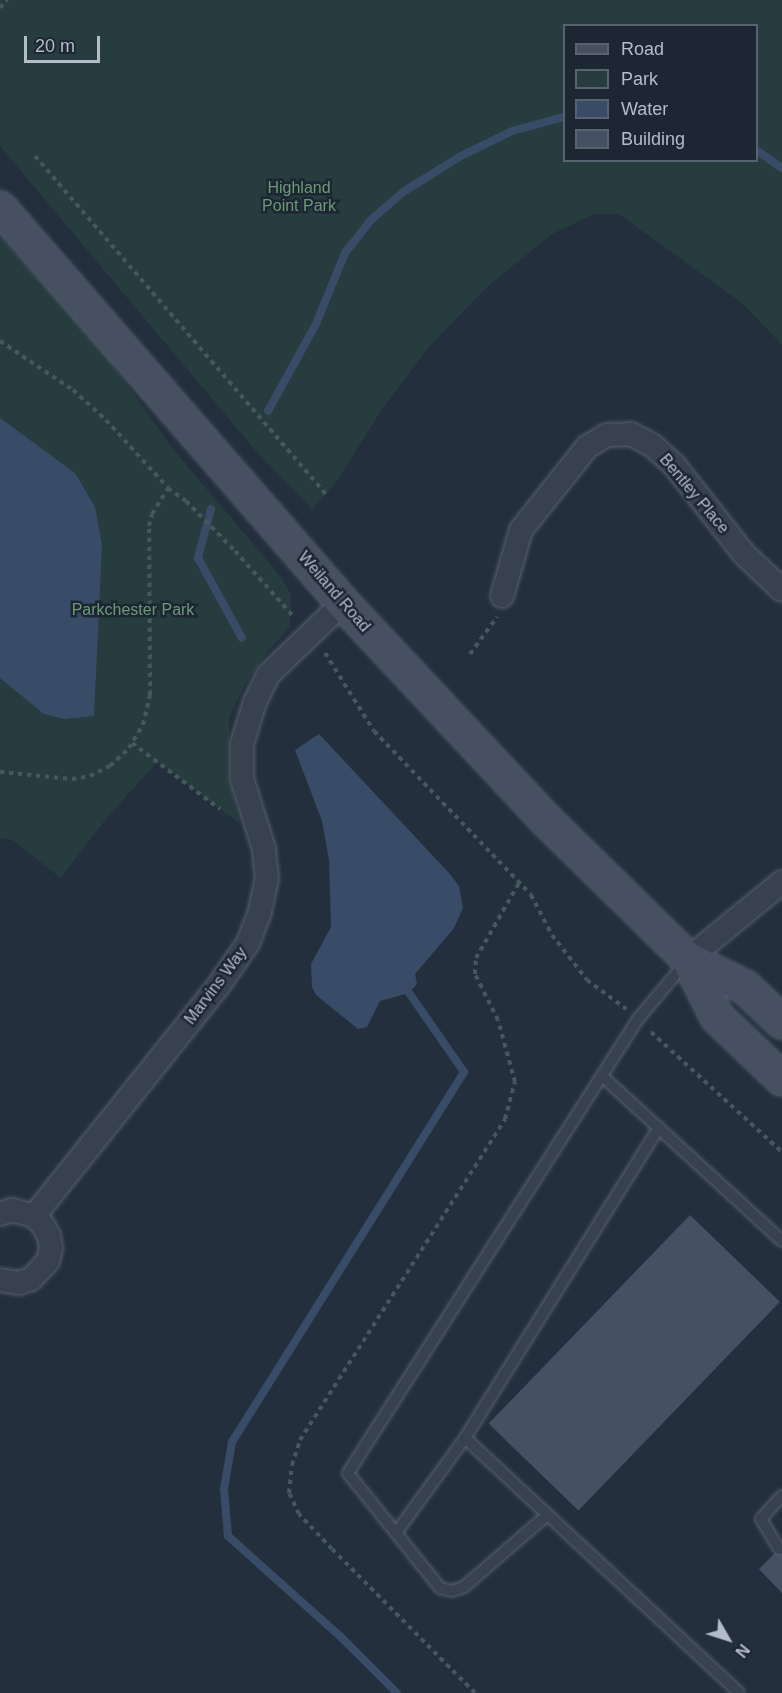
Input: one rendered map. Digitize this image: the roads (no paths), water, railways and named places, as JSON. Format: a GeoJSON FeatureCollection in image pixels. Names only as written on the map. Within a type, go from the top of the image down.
{"type":"FeatureCollection","features":[{"type":"Feature","properties":{"kind":"main road","name":"Weiland Road"},"geometry":{"type":"LineString","coordinates":[[0,208],[343,603],[544,818],[688,959],[745,987],[782,1022]]}},
{"type":"Feature","properties":{"kind":"main road","name":"Weiland Road"},"geometry":{"type":"LineString","coordinates":[[688,959],[717,1017],[782,1079]]}},
{"type":"Feature","properties":{"kind":"street","name":"Bentley Place"},"geometry":{"type":"LineString","coordinates":[[502,597],[521,530],[587,447],[607,435],[631,434],[652,445],[674,465],[744,554],[782,590]]}},
{"type":"Feature","properties":{"kind":"street","name":"Marvins Way"},"geometry":{"type":"LineString","coordinates":[[34,1216],[219,985],[248,943],[260,911],[267,879],[264,849],[242,779],[242,744],[255,702],[268,675],[343,603]]}},
{"type":"Feature","properties":{"kind":"street"},"geometry":{"type":"LineString","coordinates":[[688,959],[782,882]]}},
{"type":"Feature","properties":{"kind":"street"},"geometry":{"type":"LineString","coordinates":[[0,1214],[12,1210],[34,1216],[49,1236],[51,1248],[48,1261],[31,1279],[19,1283],[0,1280]]}},
{"type":"Feature","properties":{"kind":"lane"},"geometry":{"type":"LineString","coordinates":[[547,1515],[464,1587],[452,1592],[440,1588],[348,1473],[638,1020],[688,959]]}},
{"type":"Feature","properties":{"kind":"lane"},"geometry":{"type":"LineString","coordinates":[[602,1076],[782,1241]]}},
{"type":"Feature","properties":{"kind":"lane"},"geometry":{"type":"LineString","coordinates":[[396,1533],[465,1438],[659,1128]]}},
{"type":"Feature","properties":{"kind":"lane"},"geometry":{"type":"LineString","coordinates":[[465,1438],[739,1693]]}},
{"type":"Feature","properties":{"kind":"lane"},"geometry":{"type":"LineString","coordinates":[[778,1549],[761,1519],[782,1496]]}},
{"type":"Feature","properties":{"kind":"water"},"geometry":{"type":"Polygon","coordinates":[[[0,418],[75,473],[95,507],[102,545],[94,716],[64,719],[44,714],[0,678],[0,418]]]}},
{"type":"Feature","properties":{"kind":"water"},"geometry":{"type":"Polygon","coordinates":[[[319,734],[449,873],[459,886],[463,908],[454,928],[415,974],[417,984],[409,993],[380,1001],[367,1027],[358,1029],[316,995],[312,987],[311,964],[331,927],[329,860],[322,821],[295,750],[319,734]]]}},
{"type":"Feature","properties":{"kind":"waterway"},"geometry":{"type":"LineString","coordinates":[[268,411],[316,324],[345,253],[371,220],[403,192],[459,157],[512,131],[563,117]]}},
{"type":"Feature","properties":{"kind":"waterway"},"geometry":{"type":"LineString","coordinates":[[758,151],[782,168]]}},
{"type":"Feature","properties":{"kind":"waterway"},"geometry":{"type":"LineString","coordinates":[[211,509],[198,558],[242,638]]}},
{"type":"Feature","properties":{"kind":"waterway"},"geometry":{"type":"LineString","coordinates":[[397,1693],[342,1638],[228,1536],[224,1489],[232,1442],[464,1072],[409,993]]}},
{"type":"Feature","properties":{"kind":"park label","name":"Highland Point Park"},"geometry":{"type":"Point","coordinates":[299,197]}},
{"type":"Feature","properties":{"kind":"park label","name":"Parkchester Park"},"geometry":{"type":"Point","coordinates":[133,610]}}]}
